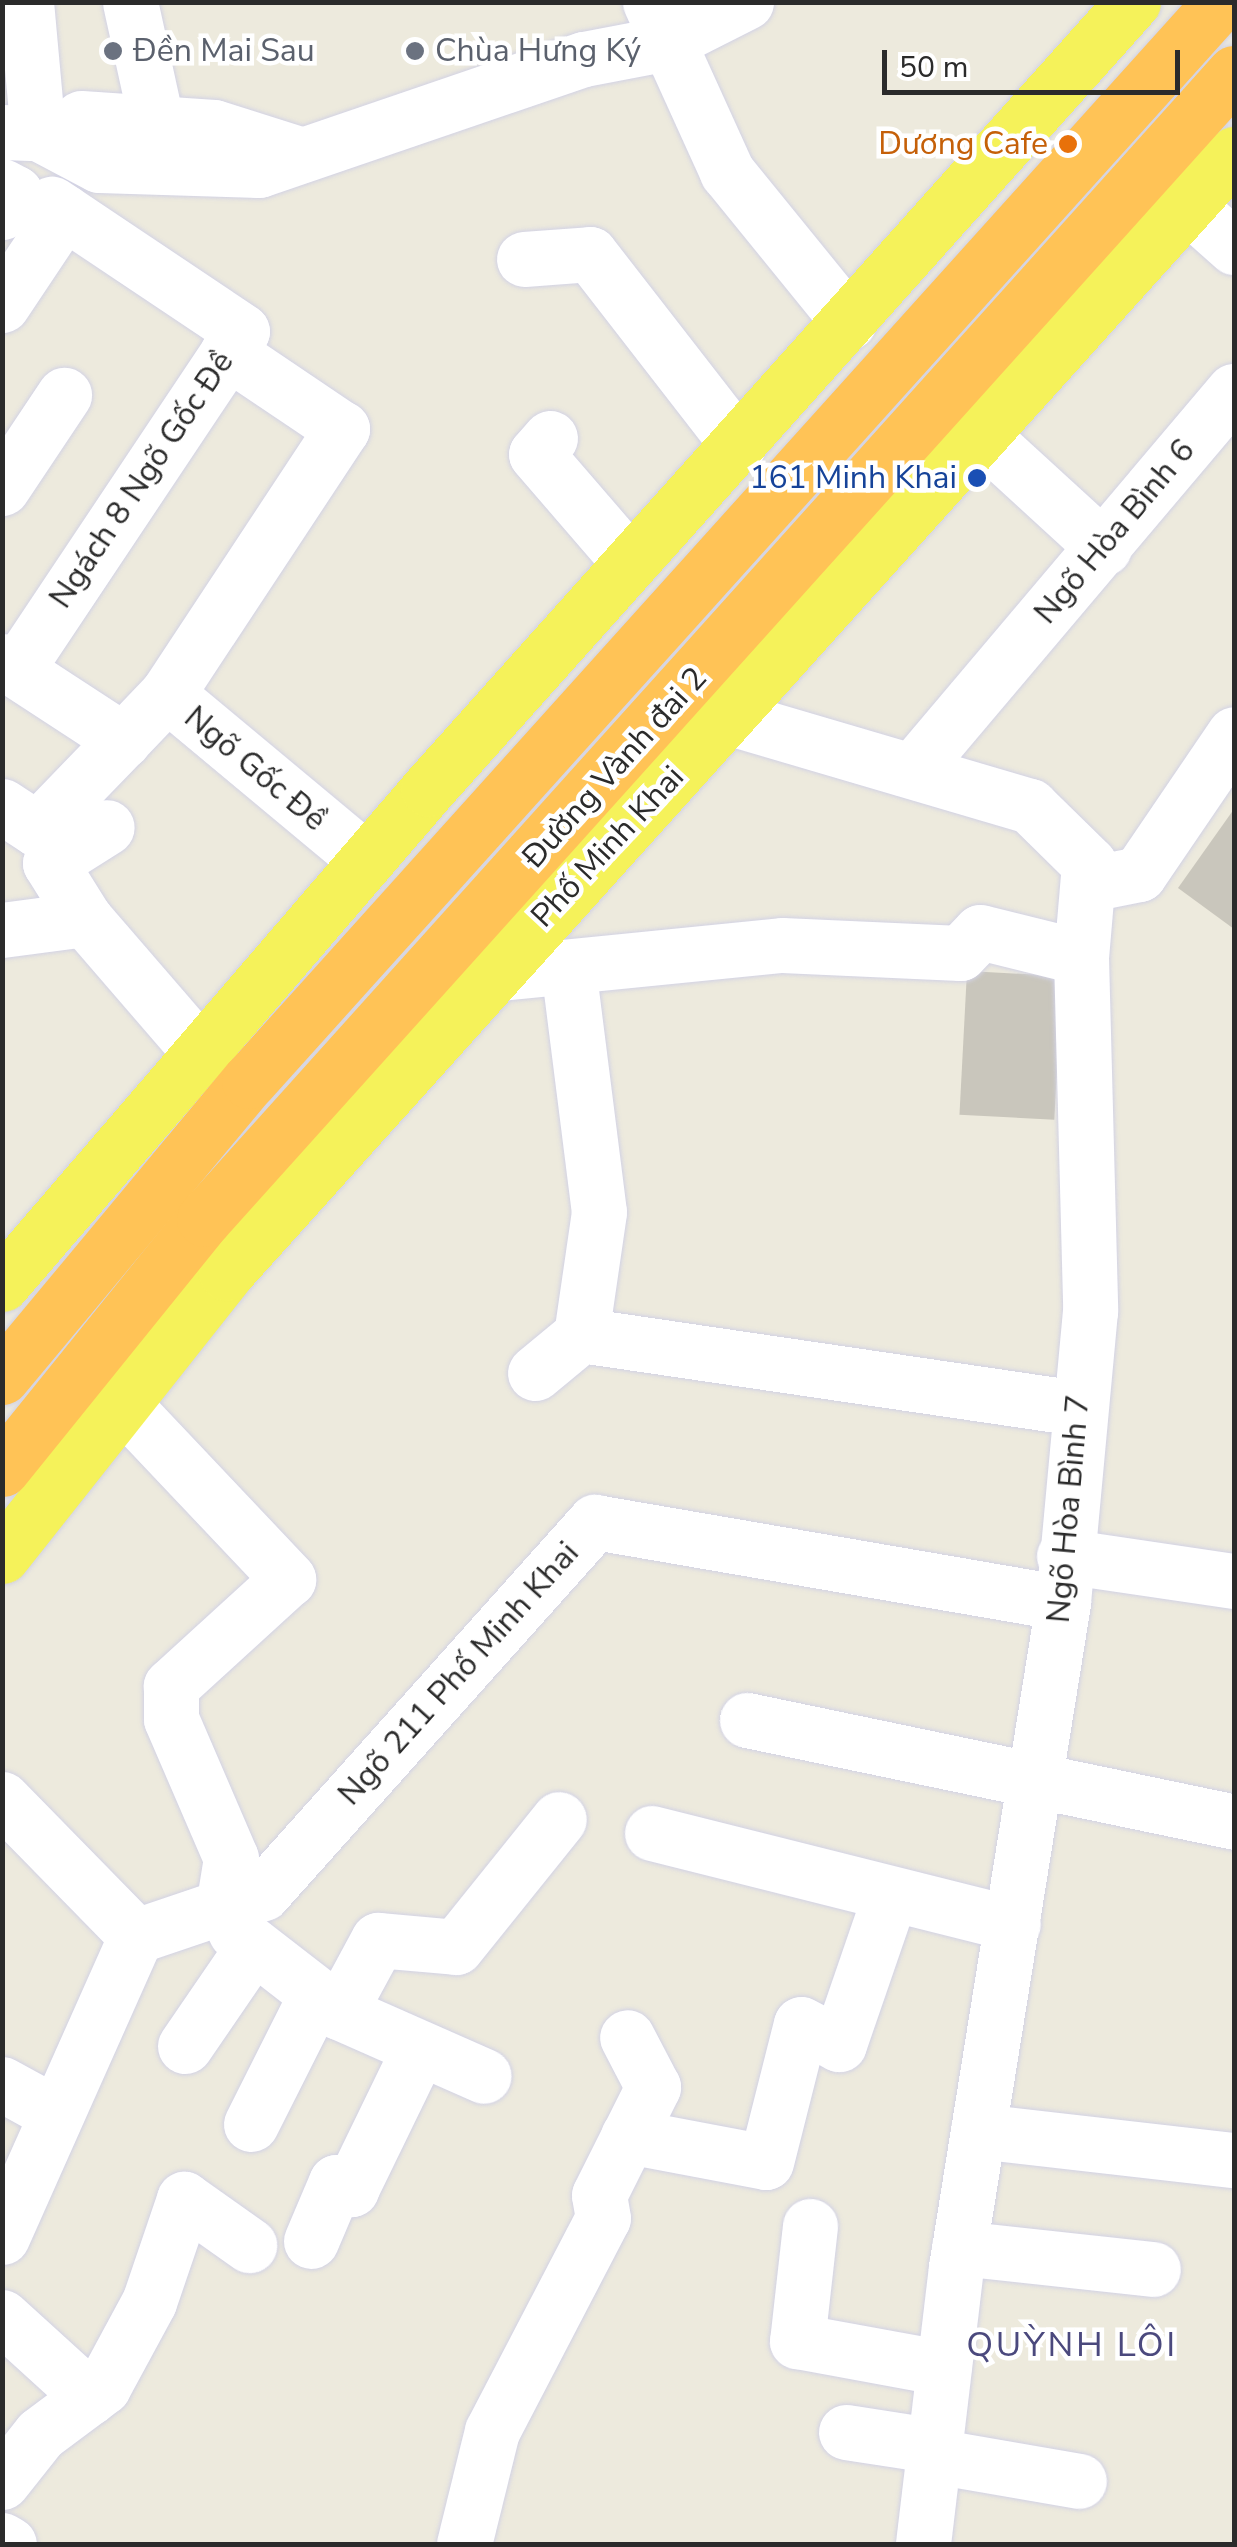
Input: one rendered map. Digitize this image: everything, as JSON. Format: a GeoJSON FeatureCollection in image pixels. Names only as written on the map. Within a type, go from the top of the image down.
{"type":"FeatureCollection","features":[{"type":"Feature","properties":{"kind":"highway","name":"Đường Vành đai 2"},"geometry":{"type":"LineString","coordinates":[[2,1377],[236,1095],[1221,2]]}},
{"type":"Feature","properties":{"kind":"highway","name":"Đường Vành đai 2"},"geometry":{"type":"LineString","coordinates":[[2,1469],[204,1219],[1234,73]]}},
{"type":"Feature","properties":{"kind":"main road"},"geometry":{"type":"LineString","coordinates":[[2,1284],[366,860],[848,322],[1122,6]]}},
{"type":"Feature","properties":{"kind":"main road","name":"Phố Minh Khai"},"geometry":{"type":"LineString","coordinates":[[2,1556],[118,1399],[491,974],[983,437],[1234,154]]}},
{"type":"Feature","properties":{"kind":"street"},"geometry":{"type":"LineString","coordinates":[[26,2],[40,128]]}},
{"type":"Feature","properties":{"kind":"street"},"geometry":{"type":"LineString","coordinates":[[130,2],[157,125]]}},
{"type":"Feature","properties":{"kind":"street"},"geometry":{"type":"LineString","coordinates":[[40,128],[99,165],[259,170],[584,59],[656,23],[746,2]]}},
{"type":"Feature","properties":{"kind":"street"},"geometry":{"type":"LineString","coordinates":[[656,23],[727,172],[848,322]]}},
{"type":"Feature","properties":{"kind":"street"},"geometry":{"type":"LineString","coordinates":[[40,128],[214,127],[304,156]]}},
{"type":"Feature","properties":{"kind":"street"},"geometry":{"type":"LineString","coordinates":[[16,312],[30,203]]}},
{"type":"Feature","properties":{"kind":"street","name":"Ngách 8 Ngõ Gốc Đề"},"geometry":{"type":"LineString","coordinates":[[9,665],[242,331],[30,203]]}},
{"type":"Feature","properties":{"kind":"street"},"geometry":{"type":"LineString","coordinates":[[1188,206],[1234,248]]}},
{"type":"Feature","properties":{"kind":"street"},"geometry":{"type":"LineString","coordinates":[[524,259],[590,254],[738,444]]}},
{"type":"Feature","properties":{"kind":"street"},"geometry":{"type":"LineString","coordinates":[[167,694],[342,428],[228,352]]}},
{"type":"Feature","properties":{"kind":"street","name":"Ngõ Hòa Bình 6"},"geometry":{"type":"LineString","coordinates":[[914,768],[1234,391]]}},
{"type":"Feature","properties":{"kind":"street"},"geometry":{"type":"LineString","coordinates":[[2,488],[64,395]]}},
{"type":"Feature","properties":{"kind":"street"},"geometry":{"type":"LineString","coordinates":[[983,437],[1104,548]]}},
{"type":"Feature","properties":{"kind":"street"},"geometry":{"type":"LineString","coordinates":[[550,438],[536,454],[630,563]]}},
{"type":"Feature","properties":{"kind":"street"},"geometry":{"type":"LineString","coordinates":[[9,665],[123,740]]}},
{"type":"Feature","properties":{"kind":"street","name":"Ngõ Gốc Đề"},"geometry":{"type":"LineString","coordinates":[[2,806],[37,829],[167,694],[366,860]]}},
{"type":"Feature","properties":{"kind":"street"},"geometry":{"type":"LineString","coordinates":[[727,717],[914,768],[1030,806],[1078,845],[1090,884],[1139,874],[1234,734]]}},
{"type":"Feature","properties":{"kind":"street"},"geometry":{"type":"LineString","coordinates":[[107,827],[50,863],[84,918],[199,1051]]}},
{"type":"Feature","properties":{"kind":"street","name":"Ngõ Hòa Bình 7"},"geometry":{"type":"LineString","coordinates":[[924,2544],[959,2248],[1038,1774],[1064,1579],[1077,1408],[1090,1311],[1081,957],[1090,884]]}},
{"type":"Feature","properties":{"kind":"street"},"geometry":{"type":"LineString","coordinates":[[2,930],[84,918]]}},
{"type":"Feature","properties":{"kind":"street"},"geometry":{"type":"LineString","coordinates":[[491,974],[782,945],[960,954],[980,932],[1081,957]]}},
{"type":"Feature","properties":{"kind":"street"},"geometry":{"type":"LineString","coordinates":[[534,1373],[581,1335],[599,1212],[568,967]]}},
{"type":"Feature","properties":{"kind":"street"},"geometry":{"type":"LineString","coordinates":[[581,1335],[1077,1408]]}},
{"type":"Feature","properties":{"kind":"street"},"geometry":{"type":"LineString","coordinates":[[118,1399],[288,1579],[171,1686],[171,1719],[231,1858],[237,1928],[185,2046]]}},
{"type":"Feature","properties":{"kind":"street","name":"Ngõ 211 Phố Minh Khai"},"geometry":{"type":"LineString","coordinates":[[136,1936],[237,1928],[263,1892],[595,1522],[1064,1579]]}},
{"type":"Feature","properties":{"kind":"street"},"geometry":{"type":"LineString","coordinates":[[1064,1579],[1234,1581]]}},
{"type":"Feature","properties":{"kind":"street"},"geometry":{"type":"LineString","coordinates":[[748,1720],[1038,1774],[1234,1822]]}},
{"type":"Feature","properties":{"kind":"street"},"geometry":{"type":"LineString","coordinates":[[2,1799],[136,1936],[2,2237]]}},
{"type":"Feature","properties":{"kind":"street"},"geometry":{"type":"LineString","coordinates":[[251,2124],[327,2004],[378,1940],[456,1947],[559,1818]]}},
{"type":"Feature","properties":{"kind":"street"},"geometry":{"type":"LineString","coordinates":[[652,1833],[1013,1924]]}},
{"type":"Feature","properties":{"kind":"street"},"geometry":{"type":"LineString","coordinates":[[628,2136],[766,2162],[801,2024],[839,2044],[890,1896]]}},
{"type":"Feature","properties":{"kind":"street"},"geometry":{"type":"LineString","coordinates":[[237,1928],[327,2004],[418,2051],[484,2076]]}},
{"type":"Feature","properties":{"kind":"street"},"geometry":{"type":"LineString","coordinates":[[464,2544],[492,2431],[603,2218],[599,2195],[652,2087],[627,2037]]}},
{"type":"Feature","properties":{"kind":"street"},"geometry":{"type":"LineString","coordinates":[[311,2240],[336,2182],[351,2189],[418,2051]]}},
{"type":"Feature","properties":{"kind":"street"},"geometry":{"type":"LineString","coordinates":[[2,2084],[54,2113]]}},
{"type":"Feature","properties":{"kind":"street"},"geometry":{"type":"LineString","coordinates":[[978,2131],[1234,2160]]}},
{"type":"Feature","properties":{"kind":"street"},"geometry":{"type":"LineString","coordinates":[[2,2482],[40,2434],[88,2420],[148,2302],[184,2199],[249,2245]]}},
{"type":"Feature","properties":{"kind":"street"},"geometry":{"type":"LineString","coordinates":[[810,2226],[797,2340],[944,2368]]}},
{"type":"Feature","properties":{"kind":"street"},"geometry":{"type":"LineString","coordinates":[[959,2248],[1152,2269]]}},
{"type":"Feature","properties":{"kind":"street"},"geometry":{"type":"LineString","coordinates":[[2,2317],[88,2420]]}},
{"type":"Feature","properties":{"kind":"street"},"geometry":{"type":"LineString","coordinates":[[846,2432],[1078,2481]]}},
{"type":"Feature","properties":{"kind":"street"},"geometry":{"type":"LineString","coordinates":[[2,2540],[9,2544]]}},
{"type":"Feature","properties":{"kind":"building"},"geometry":{"type":"Polygon","coordinates":[[[1234,809],[1234,929],[1178,888],[1234,809]]]}},
{"type":"Feature","properties":{"kind":"building"},"geometry":{"type":"Polygon","coordinates":[[[967,971],[1062,976],[1054,1120],[959,1115],[967,971]]]}},
{"type":"Feature","properties":{"kind":"place","name":"Đền Mai Sau"},"geometry":{"type":"Point","coordinates":[113,51]}},
{"type":"Feature","properties":{"kind":"place","name":"Chùa Hưng Ký"},"geometry":{"type":"Point","coordinates":[415,51]}},
{"type":"Feature","properties":{"kind":"place","name":"Dương Cafe"},"geometry":{"type":"Point","coordinates":[1068,144]}},
{"type":"Feature","properties":{"kind":"place","name":"161 Minh Khai"},"geometry":{"type":"Point","coordinates":[977,478]}},
{"type":"Feature","properties":{"kind":"district","name":"QUỲNH LÔI"},"geometry":{"type":"Point","coordinates":[1072,2345]}}]}
